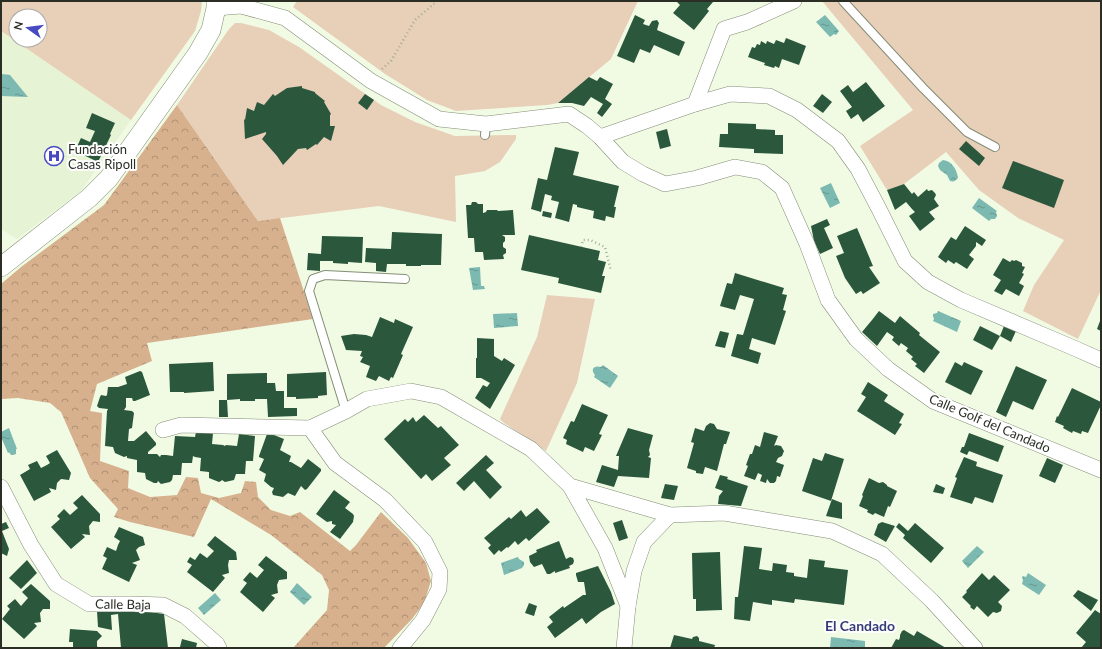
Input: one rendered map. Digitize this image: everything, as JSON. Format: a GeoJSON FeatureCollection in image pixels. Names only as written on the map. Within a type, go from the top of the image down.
{"type":"FeatureCollection","features":[{"type":"Feature","properties":{"kind":"street"},"geometry":{"type":"LineString","coordinates":[[695,104],[724,29],[747,22],[794,1]]}},
{"type":"Feature","properties":{"kind":"street","name":"Calle Golf del Candado"},"geometry":{"type":"LineString","coordinates":[[216,4],[241,6],[285,18],[371,81],[439,119],[485,129],[569,114],[600,137],[623,162],[643,174],[666,184],[698,178],[735,168],[762,172],[782,188],[807,244],[828,300],[856,339],[888,369],[933,401],[1101,470]]}},
{"type":"Feature","properties":{"kind":"street"},"geometry":{"type":"LineString","coordinates":[[1,267],[90,198],[110,178],[198,53],[211,30],[216,4]]}},
{"type":"Feature","properties":{"kind":"street"},"geometry":{"type":"LineString","coordinates":[[600,137],[695,104],[730,94],[769,96],[797,110],[838,141],[858,170],[904,261],[928,282],[961,300],[1101,360]]}},
{"type":"Feature","properties":{"kind":"street"},"geometry":{"type":"LineString","coordinates":[[163,430],[181,425],[310,428],[367,399],[411,391],[441,398],[531,449],[570,486],[605,548],[628,606]]}},
{"type":"Feature","properties":{"kind":"street"},"geometry":{"type":"LineString","coordinates":[[310,428],[335,463],[385,500],[425,542],[440,572],[439,590],[430,608],[423,620],[400,648]]}},
{"type":"Feature","properties":{"kind":"street"},"geometry":{"type":"LineString","coordinates":[[570,486],[670,515],[724,513],[832,531],[882,554],[932,601],[975,648]]}},
{"type":"Feature","properties":{"kind":"street","name":"Calle Baja"},"geometry":{"type":"LineString","coordinates":[[1,487],[32,545],[56,584],[90,604],[163,604],[185,616],[217,644],[218,648]]}},
{"type":"Feature","properties":{"kind":"street"},"geometry":{"type":"LineString","coordinates":[[624,648],[628,606],[634,571],[644,542],[670,515]]}},
{"type":"Feature","properties":{"kind":"lane"},"geometry":{"type":"LineString","coordinates":[[844,1],[918,82],[967,132],[995,146]]}},
{"type":"Feature","properties":{"kind":"lane"},"geometry":{"type":"LineString","coordinates":[[346,411],[309,291],[313,278],[325,275],[405,278]]}},
{"type":"Feature","properties":{"kind":"path"},"geometry":{"type":"LineString","coordinates":[[371,81],[391,61],[415,20],[437,1]]}},
{"type":"Feature","properties":{"kind":"path"},"geometry":{"type":"LineString","coordinates":[[581,247],[583,240],[590,240],[605,247],[610,271]]}},
{"type":"Feature","properties":{"kind":"shaded area"},"geometry":{"type":"Polygon","coordinates":[[[1,1],[202,1],[201,11],[195,31],[131,120],[26,48],[48,48],[48,8],[8,8],[8,36],[1,31],[1,1]]]}},
{"type":"Feature","properties":{"kind":"shaded area"},"geometry":{"type":"Polygon","coordinates":[[[297,1],[638,1],[611,59],[558,103],[456,111],[427,100],[385,74],[293,7],[297,1]]]}},
{"type":"Feature","properties":{"kind":"shaded area"},"geometry":{"type":"Polygon","coordinates":[[[822,1],[1101,1],[1101,290],[1078,339],[1023,311],[1034,285],[1064,240],[1018,218],[979,190],[946,152],[904,184],[887,190],[860,146],[913,110],[822,1]]]}},
{"type":"Feature","properties":{"kind":"shaded area"},"geometry":{"type":"Polygon","coordinates":[[[235,23],[241,23],[269,30],[299,47],[381,105],[415,122],[455,136],[516,135],[516,139],[500,162],[485,171],[455,176],[456,222],[379,206],[258,221],[177,105],[229,29],[235,23]]]}},
{"type":"Feature","properties":{"kind":"shaded area","name":"Fundación Casas Ripoll"},"geometry":{"type":"Polygon","coordinates":[[[1,31],[8,36],[8,48],[26,48],[131,120],[81,191],[17,239],[1,229],[1,31]]]}},
{"type":"Feature","properties":{"kind":"shaded area"},"geometry":{"type":"Polygon","coordinates":[[[547,295],[595,299],[577,383],[546,451],[500,419],[537,337],[547,295]]]}},
{"type":"Feature","properties":{"kind":"green space"},"geometry":{"type":"Polygon","coordinates":[[[177,105],[258,221],[280,218],[313,319],[147,343],[152,361],[97,384],[90,411],[102,413],[100,461],[129,471],[128,488],[150,497],[177,495],[186,477],[198,478],[201,493],[219,498],[241,493],[245,481],[256,482],[258,497],[271,510],[290,516],[300,512],[350,551],[381,512],[408,538],[426,563],[431,581],[424,603],[412,619],[384,648],[293,648],[327,610],[329,590],[322,575],[271,535],[211,499],[194,537],[114,517],[118,509],[90,478],[61,412],[50,403],[18,398],[1,399],[1,284],[21,267],[104,205],[177,105]]]}},
{"type":"Feature","properties":{"kind":"water"},"geometry":{"type":"Polygon","coordinates":[[[825,15],[839,31],[836,35],[834,34],[830,37],[816,22],[825,15]]]}},
{"type":"Feature","properties":{"kind":"water"},"geometry":{"type":"Polygon","coordinates":[[[1,74],[10,75],[28,97],[1,96],[1,74]]]}},
{"type":"Feature","properties":{"kind":"water"},"geometry":{"type":"Polygon","coordinates":[[[943,160],[949,162],[955,169],[958,178],[955,181],[950,181],[947,175],[940,170],[938,166],[943,160]]]}},
{"type":"Feature","properties":{"kind":"water"},"geometry":{"type":"Polygon","coordinates":[[[831,183],[840,203],[830,208],[820,188],[831,183]]]}},
{"type":"Feature","properties":{"kind":"water"},"geometry":{"type":"Polygon","coordinates":[[[979,198],[997,211],[997,216],[995,219],[991,219],[989,221],[972,208],[979,198]]]}},
{"type":"Feature","properties":{"kind":"water"},"geometry":{"type":"Polygon","coordinates":[[[480,267],[481,286],[484,286],[485,289],[473,290],[469,268],[480,267]]]}},
{"type":"Feature","properties":{"kind":"water"},"geometry":{"type":"Polygon","coordinates":[[[938,311],[961,321],[957,332],[933,321],[933,314],[937,313],[938,311]]]}},
{"type":"Feature","properties":{"kind":"water"},"geometry":{"type":"Polygon","coordinates":[[[517,313],[518,326],[494,328],[493,314],[517,313]]]}},
{"type":"Feature","properties":{"kind":"water"},"geometry":{"type":"Polygon","coordinates":[[[603,365],[618,376],[610,388],[594,377],[595,375],[593,369],[603,365]]]}},
{"type":"Feature","properties":{"kind":"water"},"geometry":{"type":"Polygon","coordinates":[[[9,428],[17,449],[16,454],[13,455],[9,452],[8,453],[1,437],[1,432],[9,428]]]}},
{"type":"Feature","properties":{"kind":"water"},"geometry":{"type":"Polygon","coordinates":[[[977,546],[984,552],[968,568],[962,561],[977,546]]]}},
{"type":"Feature","properties":{"kind":"water"},"geometry":{"type":"Polygon","coordinates":[[[518,557],[524,562],[522,568],[504,575],[501,563],[518,557]]]}},
{"type":"Feature","properties":{"kind":"water"},"geometry":{"type":"Polygon","coordinates":[[[1028,573],[1046,585],[1039,595],[1022,584],[1022,577],[1026,577],[1028,573]]]}},
{"type":"Feature","properties":{"kind":"water"},"geometry":{"type":"Polygon","coordinates":[[[297,583],[312,597],[304,605],[290,592],[297,583]]]}},
{"type":"Feature","properties":{"kind":"water"},"geometry":{"type":"Polygon","coordinates":[[[215,593],[221,600],[204,615],[198,608],[215,593]]]}},
{"type":"Feature","properties":{"kind":"water"},"geometry":{"type":"Polygon","coordinates":[[[831,637],[865,641],[865,648],[830,648],[831,637]]]}},
{"type":"Feature","properties":{"kind":"building"},"geometry":{"type":"Polygon","coordinates":[[[676,1],[713,2],[707,9],[709,11],[694,30],[673,13],[680,5],[676,1]]]}},
{"type":"Feature","properties":{"kind":"building"},"geometry":{"type":"Polygon","coordinates":[[[635,15],[645,20],[643,24],[649,26],[652,21],[657,20],[659,23],[657,30],[685,42],[679,56],[654,45],[650,53],[640,49],[634,63],[617,56],[635,15]]]}},
{"type":"Feature","properties":{"kind":"building"},"geometry":{"type":"Polygon","coordinates":[[[786,38],[806,46],[799,65],[782,59],[779,68],[775,66],[774,68],[748,57],[752,47],[755,48],[757,44],[760,45],[761,41],[766,44],[767,41],[774,44],[776,40],[784,43],[786,38]]]}},
{"type":"Feature","properties":{"kind":"building"},"geometry":{"type":"Polygon","coordinates":[[[589,77],[597,81],[600,77],[613,84],[605,99],[612,104],[602,117],[597,113],[603,104],[591,97],[584,106],[572,103],[558,103],[589,77]]]}},
{"type":"Feature","properties":{"kind":"building"},"geometry":{"type":"Polygon","coordinates":[[[866,82],[885,106],[863,122],[858,114],[851,119],[846,111],[852,107],[840,91],[848,85],[853,92],[866,82]]]}},
{"type":"Feature","properties":{"kind":"building"},"geometry":{"type":"Polygon","coordinates":[[[302,86],[302,88],[315,92],[325,101],[324,102],[331,114],[330,126],[335,126],[331,141],[324,137],[317,145],[316,144],[307,150],[306,148],[298,149],[283,165],[262,139],[266,132],[245,139],[244,119],[245,120],[247,108],[254,111],[257,102],[264,105],[273,94],[275,96],[287,88],[302,86]]]}},
{"type":"Feature","properties":{"kind":"building"},"geometry":{"type":"Polygon","coordinates":[[[365,94],[374,100],[367,110],[358,103],[365,94]]]}},
{"type":"Feature","properties":{"kind":"building"},"geometry":{"type":"Polygon","coordinates":[[[822,94],[832,102],[823,113],[813,106],[822,94]]]}},
{"type":"Feature","properties":{"kind":"building"},"geometry":{"type":"Polygon","coordinates":[[[92,113],[115,123],[98,162],[75,151],[81,138],[90,142],[95,131],[86,128],[92,113]]]}},
{"type":"Feature","properties":{"kind":"building"},"geometry":{"type":"Polygon","coordinates":[[[728,123],[756,124],[756,129],[775,130],[775,135],[783,135],[783,154],[754,153],[754,149],[719,147],[720,134],[728,134],[728,123]]]}},
{"type":"Feature","properties":{"kind":"building"},"geometry":{"type":"Polygon","coordinates":[[[667,129],[671,146],[660,149],[656,132],[667,129]]]}},
{"type":"Feature","properties":{"kind":"building"},"geometry":{"type":"Polygon","coordinates":[[[966,141],[985,158],[979,166],[959,149],[966,141]]]}},
{"type":"Feature","properties":{"kind":"building"},"geometry":{"type":"Polygon","coordinates":[[[555,147],[579,152],[573,175],[619,186],[614,207],[616,207],[614,218],[606,216],[605,221],[593,218],[594,211],[577,207],[577,205],[573,204],[569,222],[555,218],[559,202],[551,200],[552,196],[545,194],[541,212],[531,209],[538,178],[547,180],[555,147]]]}},
{"type":"Feature","properties":{"kind":"building"},"geometry":{"type":"Polygon","coordinates":[[[1013,161],[1064,180],[1054,208],[1002,188],[1013,161]]]}},
{"type":"Feature","properties":{"kind":"building"},"geometry":{"type":"Polygon","coordinates":[[[904,184],[912,194],[914,192],[918,197],[927,189],[928,191],[932,190],[936,195],[934,199],[939,206],[929,212],[935,219],[920,231],[909,216],[915,212],[906,202],[895,210],[887,190],[904,184]]]}},
{"type":"Feature","properties":{"kind":"building"},"geometry":{"type":"Polygon","coordinates":[[[472,202],[483,204],[483,213],[487,210],[513,210],[515,235],[502,235],[505,237],[503,247],[506,249],[506,253],[503,255],[504,259],[484,260],[483,252],[475,252],[474,238],[468,238],[466,205],[471,205],[472,202]]]}},
{"type":"Feature","properties":{"kind":"building"},"geometry":{"type":"Polygon","coordinates":[[[543,211],[552,213],[551,218],[542,216],[543,211]]]}},
{"type":"Feature","properties":{"kind":"building"},"geometry":{"type":"Polygon","coordinates":[[[827,219],[830,225],[824,228],[833,248],[820,254],[814,241],[811,226],[827,219]]]}},
{"type":"Feature","properties":{"kind":"building"},"geometry":{"type":"Polygon","coordinates":[[[965,226],[986,240],[982,246],[976,242],[976,246],[969,255],[974,259],[967,269],[956,262],[954,264],[948,260],[946,263],[938,257],[951,237],[956,240],[965,226]]]}},
{"type":"Feature","properties":{"kind":"building"},"geometry":{"type":"Polygon","coordinates":[[[857,228],[873,266],[869,267],[880,283],[863,294],[861,291],[856,294],[845,278],[836,256],[844,253],[837,236],[857,228]]]}},
{"type":"Feature","properties":{"kind":"building"},"geometry":{"type":"Polygon","coordinates":[[[392,232],[442,234],[441,265],[406,266],[406,264],[387,264],[386,272],[376,271],[376,263],[365,262],[366,248],[391,249],[392,232]]]}},
{"type":"Feature","properties":{"kind":"building"},"geometry":{"type":"Polygon","coordinates":[[[529,235],[600,251],[598,260],[606,262],[602,276],[605,276],[601,293],[558,283],[559,278],[521,270],[529,235]]]}},
{"type":"Feature","properties":{"kind":"building"},"geometry":{"type":"Polygon","coordinates":[[[322,236],[363,237],[362,263],[348,262],[348,264],[333,263],[333,261],[320,261],[320,271],[307,270],[308,253],[321,254],[322,236]]]}},
{"type":"Feature","properties":{"kind":"building"},"geometry":{"type":"Polygon","coordinates":[[[1003,258],[1010,262],[1012,260],[1016,260],[1022,263],[1022,266],[1025,267],[1022,273],[1024,274],[1019,283],[1024,286],[1019,296],[1006,289],[1002,295],[994,291],[1001,280],[993,275],[1003,258]]]}},
{"type":"Feature","properties":{"kind":"building"},"geometry":{"type":"Polygon","coordinates":[[[735,273],[784,288],[782,294],[787,295],[783,310],[786,311],[775,345],[752,338],[749,349],[761,353],[758,364],[731,356],[737,334],[743,335],[754,299],[740,295],[735,310],[720,306],[727,283],[732,284],[735,273]]]}},
{"type":"Feature","properties":{"kind":"building"},"geometry":{"type":"Polygon","coordinates":[[[879,311],[895,323],[900,316],[920,333],[919,335],[940,352],[924,373],[915,366],[917,364],[911,359],[913,357],[906,351],[908,348],[901,343],[899,346],[892,340],[894,337],[887,332],[877,346],[862,332],[879,311]]]}},
{"type":"Feature","properties":{"kind":"building"},"geometry":{"type":"Polygon","coordinates":[[[380,317],[394,323],[395,319],[413,327],[401,354],[403,355],[393,378],[391,377],[389,381],[379,376],[376,381],[366,377],[370,366],[360,362],[363,357],[360,356],[362,351],[346,350],[341,336],[354,334],[372,337],[380,317]]]}},
{"type":"Feature","properties":{"kind":"building"},"geometry":{"type":"Polygon","coordinates":[[[1101,321],[1101,331],[1097,329],[1101,321]]]}},
{"type":"Feature","properties":{"kind":"building"},"geometry":{"type":"Polygon","coordinates":[[[980,326],[1000,336],[992,350],[973,340],[980,326]]]}},
{"type":"Feature","properties":{"kind":"building"},"geometry":{"type":"Polygon","coordinates":[[[1004,326],[1016,331],[1011,342],[1000,336],[1004,326]]]}},
{"type":"Feature","properties":{"kind":"building"},"geometry":{"type":"Polygon","coordinates":[[[720,331],[729,333],[725,348],[715,346],[720,331]]]}},
{"type":"Feature","properties":{"kind":"building"},"geometry":{"type":"Polygon","coordinates":[[[477,338],[494,339],[494,356],[502,361],[504,358],[515,365],[490,409],[475,398],[483,385],[487,387],[490,383],[481,378],[476,378],[477,338]]]}},
{"type":"Feature","properties":{"kind":"building"},"geometry":{"type":"Polygon","coordinates":[[[213,362],[214,391],[184,393],[170,392],[169,364],[213,362]]]}},
{"type":"Feature","properties":{"kind":"building"},"geometry":{"type":"Polygon","coordinates":[[[955,362],[962,366],[964,362],[983,371],[971,395],[945,382],[955,362]]]}},
{"type":"Feature","properties":{"kind":"building"},"geometry":{"type":"Polygon","coordinates":[[[1016,366],[1047,380],[1033,410],[1013,401],[1006,417],[996,412],[1016,366]]]}},
{"type":"Feature","properties":{"kind":"building"},"geometry":{"type":"Polygon","coordinates":[[[140,371],[142,372],[150,395],[135,401],[133,401],[132,398],[126,398],[126,407],[124,410],[132,411],[134,413],[132,428],[129,429],[128,441],[134,441],[146,431],[156,443],[148,454],[157,454],[160,457],[161,455],[173,456],[175,436],[195,437],[196,432],[213,433],[212,444],[237,446],[239,434],[255,436],[253,461],[246,461],[245,474],[236,474],[234,480],[225,482],[222,480],[219,482],[209,478],[209,472],[200,471],[201,458],[193,456],[192,463],[182,463],[181,475],[173,475],[170,482],[161,484],[158,481],[157,483],[154,483],[146,479],[145,473],[137,472],[137,460],[127,458],[127,456],[124,457],[115,453],[113,447],[105,446],[108,409],[99,408],[97,406],[100,397],[101,395],[107,395],[108,387],[118,387],[127,384],[125,377],[140,371]]]}},
{"type":"Feature","properties":{"kind":"building"},"geometry":{"type":"Polygon","coordinates":[[[326,372],[327,395],[318,396],[318,398],[296,399],[296,397],[287,397],[287,374],[326,372]]]}},
{"type":"Feature","properties":{"kind":"building"},"geometry":{"type":"Polygon","coordinates":[[[267,373],[267,383],[275,383],[276,391],[284,391],[284,408],[297,408],[297,416],[268,417],[267,399],[255,399],[255,401],[240,401],[240,399],[227,400],[227,374],[267,373]]]}},
{"type":"Feature","properties":{"kind":"building"},"geometry":{"type":"Polygon","coordinates":[[[868,382],[888,395],[884,401],[904,414],[899,423],[902,424],[895,435],[857,411],[866,397],[861,394],[868,382]]]}},
{"type":"Feature","properties":{"kind":"building"},"geometry":{"type":"Polygon","coordinates":[[[1072,388],[1101,402],[1088,433],[1082,431],[1081,434],[1073,431],[1072,433],[1063,428],[1064,426],[1055,422],[1072,388]]]}},
{"type":"Feature","properties":{"kind":"building"},"geometry":{"type":"Polygon","coordinates":[[[219,400],[227,400],[228,417],[219,417],[219,400]]]}},
{"type":"Feature","properties":{"kind":"building"},"geometry":{"type":"Polygon","coordinates":[[[582,404],[608,415],[599,434],[602,435],[594,451],[585,447],[583,452],[566,444],[567,440],[563,438],[571,421],[574,422],[582,404]]]}},
{"type":"Feature","properties":{"kind":"building"},"geometry":{"type":"Polygon","coordinates":[[[424,415],[438,428],[441,426],[459,445],[444,458],[451,465],[432,481],[426,474],[421,479],[384,439],[405,419],[408,422],[413,417],[416,422],[424,415]]]}},
{"type":"Feature","properties":{"kind":"building"},"geometry":{"type":"Polygon","coordinates":[[[710,423],[714,424],[717,429],[730,432],[726,444],[724,444],[717,471],[705,467],[703,474],[696,473],[696,471],[687,468],[694,443],[691,442],[695,428],[704,431],[706,426],[710,423]]]}},
{"type":"Feature","properties":{"kind":"building"},"geometry":{"type":"Polygon","coordinates":[[[628,428],[653,435],[649,450],[650,455],[648,457],[651,458],[649,478],[618,476],[614,487],[596,482],[602,465],[618,470],[619,456],[616,456],[628,428]]]}},
{"type":"Feature","properties":{"kind":"building"},"geometry":{"type":"Polygon","coordinates":[[[764,432],[778,436],[774,446],[781,446],[784,451],[782,456],[778,458],[776,462],[784,465],[780,477],[777,476],[774,483],[770,483],[767,479],[766,483],[760,481],[762,475],[758,473],[755,480],[744,476],[748,466],[746,465],[750,454],[752,454],[755,445],[760,447],[764,432]]]}},
{"type":"Feature","properties":{"kind":"building"},"geometry":{"type":"Polygon","coordinates":[[[269,433],[284,439],[280,450],[291,456],[289,462],[301,468],[308,459],[321,469],[307,489],[305,490],[301,486],[295,496],[288,493],[283,497],[273,495],[272,492],[274,488],[264,481],[266,474],[259,470],[264,459],[259,456],[267,434],[269,433]]]}},
{"type":"Feature","properties":{"kind":"building"},"geometry":{"type":"Polygon","coordinates":[[[969,433],[1004,446],[998,462],[969,451],[967,455],[960,452],[962,447],[964,447],[969,433]]]}},
{"type":"Feature","properties":{"kind":"building"},"geometry":{"type":"Polygon","coordinates":[[[57,450],[71,473],[69,480],[61,479],[57,483],[56,490],[49,488],[51,492],[34,501],[20,475],[30,469],[28,465],[37,461],[41,468],[50,463],[46,456],[57,450]]]}},
{"type":"Feature","properties":{"kind":"building"},"geometry":{"type":"Polygon","coordinates":[[[825,453],[844,459],[831,501],[802,491],[813,458],[822,461],[825,453]]]}},
{"type":"Feature","properties":{"kind":"building"},"geometry":{"type":"Polygon","coordinates":[[[486,455],[494,463],[486,470],[502,487],[490,499],[474,481],[464,491],[456,483],[486,455]]]}},
{"type":"Feature","properties":{"kind":"building"},"geometry":{"type":"Polygon","coordinates":[[[964,457],[977,462],[976,466],[1003,475],[993,503],[975,497],[972,504],[950,497],[957,478],[955,477],[964,457]]]}},
{"type":"Feature","properties":{"kind":"building"},"geometry":{"type":"Polygon","coordinates":[[[1047,458],[1063,465],[1055,483],[1039,476],[1047,458]]]}},
{"type":"Feature","properties":{"kind":"building"},"geometry":{"type":"Polygon","coordinates":[[[720,475],[748,486],[741,506],[718,504],[719,496],[723,491],[715,488],[720,475]]]}},
{"type":"Feature","properties":{"kind":"building"},"geometry":{"type":"Polygon","coordinates":[[[869,478],[879,483],[883,482],[887,486],[897,491],[890,507],[888,506],[884,517],[875,513],[873,515],[867,512],[868,510],[859,506],[869,478]]]}},
{"type":"Feature","properties":{"kind":"building"},"geometry":{"type":"Polygon","coordinates":[[[665,484],[678,486],[674,500],[661,498],[665,484]]]}},
{"type":"Feature","properties":{"kind":"building"},"geometry":{"type":"Polygon","coordinates":[[[936,484],[945,488],[943,494],[933,492],[936,484]]]}},
{"type":"Feature","properties":{"kind":"building"},"geometry":{"type":"Polygon","coordinates":[[[334,490],[350,502],[345,508],[354,516],[353,522],[340,539],[330,532],[336,525],[332,524],[332,521],[327,522],[316,514],[334,490]]]}},
{"type":"Feature","properties":{"kind":"building"},"geometry":{"type":"Polygon","coordinates":[[[82,495],[100,514],[100,522],[93,521],[89,526],[90,535],[82,534],[85,537],[71,549],[51,527],[60,519],[57,516],[64,509],[70,515],[78,508],[73,503],[82,495]]]}},
{"type":"Feature","properties":{"kind":"building"},"geometry":{"type":"Polygon","coordinates":[[[832,499],[842,503],[842,519],[826,516],[832,499]]]}},
{"type":"Feature","properties":{"kind":"building"},"geometry":{"type":"Polygon","coordinates":[[[537,508],[550,522],[529,541],[526,538],[518,545],[515,541],[508,548],[507,547],[501,552],[499,550],[494,555],[488,548],[491,545],[484,538],[509,517],[511,519],[521,510],[526,517],[537,508]]]}},
{"type":"Feature","properties":{"kind":"building"},"geometry":{"type":"Polygon","coordinates":[[[622,520],[628,538],[619,541],[613,523],[622,520]]]}},
{"type":"Feature","properties":{"kind":"building"},"geometry":{"type":"Polygon","coordinates":[[[6,522],[9,528],[2,531],[9,549],[7,556],[1,553],[1,524],[6,522]]]}},
{"type":"Feature","properties":{"kind":"building"},"geometry":{"type":"Polygon","coordinates":[[[882,522],[895,526],[886,542],[874,535],[878,524],[882,522]]]}},
{"type":"Feature","properties":{"kind":"building"},"geometry":{"type":"Polygon","coordinates":[[[899,523],[908,531],[915,523],[944,548],[931,563],[903,538],[905,535],[896,527],[899,523]]]}},
{"type":"Feature","properties":{"kind":"building"},"geometry":{"type":"Polygon","coordinates":[[[119,527],[143,537],[145,545],[136,550],[140,560],[132,563],[137,565],[129,582],[102,569],[107,558],[103,556],[107,547],[116,551],[120,541],[114,537],[119,527]]]}},
{"type":"Feature","properties":{"kind":"building"},"geometry":{"type":"Polygon","coordinates":[[[215,536],[236,552],[237,560],[229,560],[229,573],[222,575],[225,578],[213,592],[187,572],[192,565],[187,562],[190,557],[195,560],[200,553],[207,558],[214,551],[207,545],[215,536]]]}},
{"type":"Feature","properties":{"kind":"building"},"geometry":{"type":"Polygon","coordinates":[[[559,541],[566,559],[570,557],[573,558],[574,561],[573,564],[569,566],[570,568],[547,574],[542,564],[534,567],[530,562],[529,556],[537,552],[536,550],[559,541]]]}},
{"type":"Feature","properties":{"kind":"building"},"geometry":{"type":"Polygon","coordinates":[[[744,546],[762,548],[759,569],[772,571],[773,563],[787,565],[786,572],[794,573],[794,576],[807,578],[809,559],[825,561],[824,567],[848,570],[844,605],[795,599],[794,603],[772,600],[772,605],[753,602],[750,621],[734,619],[735,597],[738,597],[744,546]]]}},
{"type":"Feature","properties":{"kind":"building"},"geometry":{"type":"Polygon","coordinates":[[[720,552],[722,610],[696,611],[696,599],[693,599],[692,553],[720,552]]]}},
{"type":"Feature","properties":{"kind":"building"},"geometry":{"type":"Polygon","coordinates":[[[266,556],[287,572],[287,579],[279,580],[277,585],[278,593],[271,595],[275,598],[263,612],[240,592],[247,583],[243,580],[250,572],[257,578],[264,570],[258,565],[266,556]]]}},
{"type":"Feature","properties":{"kind":"building"},"geometry":{"type":"Polygon","coordinates":[[[27,560],[37,573],[21,589],[9,578],[27,560]]]}},
{"type":"Feature","properties":{"kind":"building"},"geometry":{"type":"Polygon","coordinates":[[[598,566],[611,592],[615,604],[601,612],[586,624],[582,618],[555,638],[547,627],[553,622],[549,617],[563,606],[564,608],[583,595],[586,595],[584,582],[578,582],[576,573],[598,566]]]}},
{"type":"Feature","properties":{"kind":"building"},"geometry":{"type":"Polygon","coordinates":[[[982,573],[989,580],[994,575],[1010,590],[998,602],[1002,606],[1001,611],[997,613],[993,612],[988,617],[977,606],[974,610],[970,607],[971,606],[962,597],[982,573]]]}},
{"type":"Feature","properties":{"kind":"building"},"geometry":{"type":"Polygon","coordinates":[[[31,584],[50,601],[50,609],[43,609],[40,613],[41,622],[34,623],[37,626],[24,639],[2,619],[10,609],[7,606],[15,599],[21,606],[28,598],[22,592],[31,584]]]}},
{"type":"Feature","properties":{"kind":"building"},"geometry":{"type":"Polygon","coordinates":[[[1078,590],[1098,600],[1091,611],[1073,596],[1078,590]]]}},
{"type":"Feature","properties":{"kind":"building"},"geometry":{"type":"Polygon","coordinates":[[[529,603],[537,606],[534,616],[525,613],[529,603]]]}},
{"type":"Feature","properties":{"kind":"building"},"geometry":{"type":"Polygon","coordinates":[[[1095,610],[1101,614],[1101,648],[1081,648],[1086,642],[1076,633],[1095,610]]]}},
{"type":"Feature","properties":{"kind":"building"},"geometry":{"type":"Polygon","coordinates":[[[97,611],[150,612],[164,614],[168,648],[121,648],[118,614],[111,615],[112,630],[98,627],[97,611]]]}},
{"type":"Feature","properties":{"kind":"building"},"geometry":{"type":"Polygon","coordinates":[[[70,629],[97,631],[102,636],[97,641],[98,648],[73,648],[73,642],[69,642],[70,629]]]}},
{"type":"Feature","properties":{"kind":"building"},"geometry":{"type":"Polygon","coordinates":[[[904,630],[914,636],[917,631],[946,648],[891,648],[896,639],[899,640],[902,631],[904,630]]]}},
{"type":"Feature","properties":{"kind":"building"},"geometry":{"type":"Polygon","coordinates":[[[674,635],[692,639],[693,637],[697,636],[699,641],[715,645],[714,648],[670,648],[674,635]]]}},
{"type":"Feature","properties":{"kind":"building"},"geometry":{"type":"Polygon","coordinates":[[[182,639],[197,643],[196,648],[180,647],[182,639]]]}},
{"type":"Feature","properties":{"kind":"place","name":"Fundación Casas Ripoll"},"geometry":{"type":"Point","coordinates":[54,156]}},
{"type":"Feature","properties":{"kind":"district","name":"El Candado"},"geometry":{"type":"Point","coordinates":[860,626]}}]}
